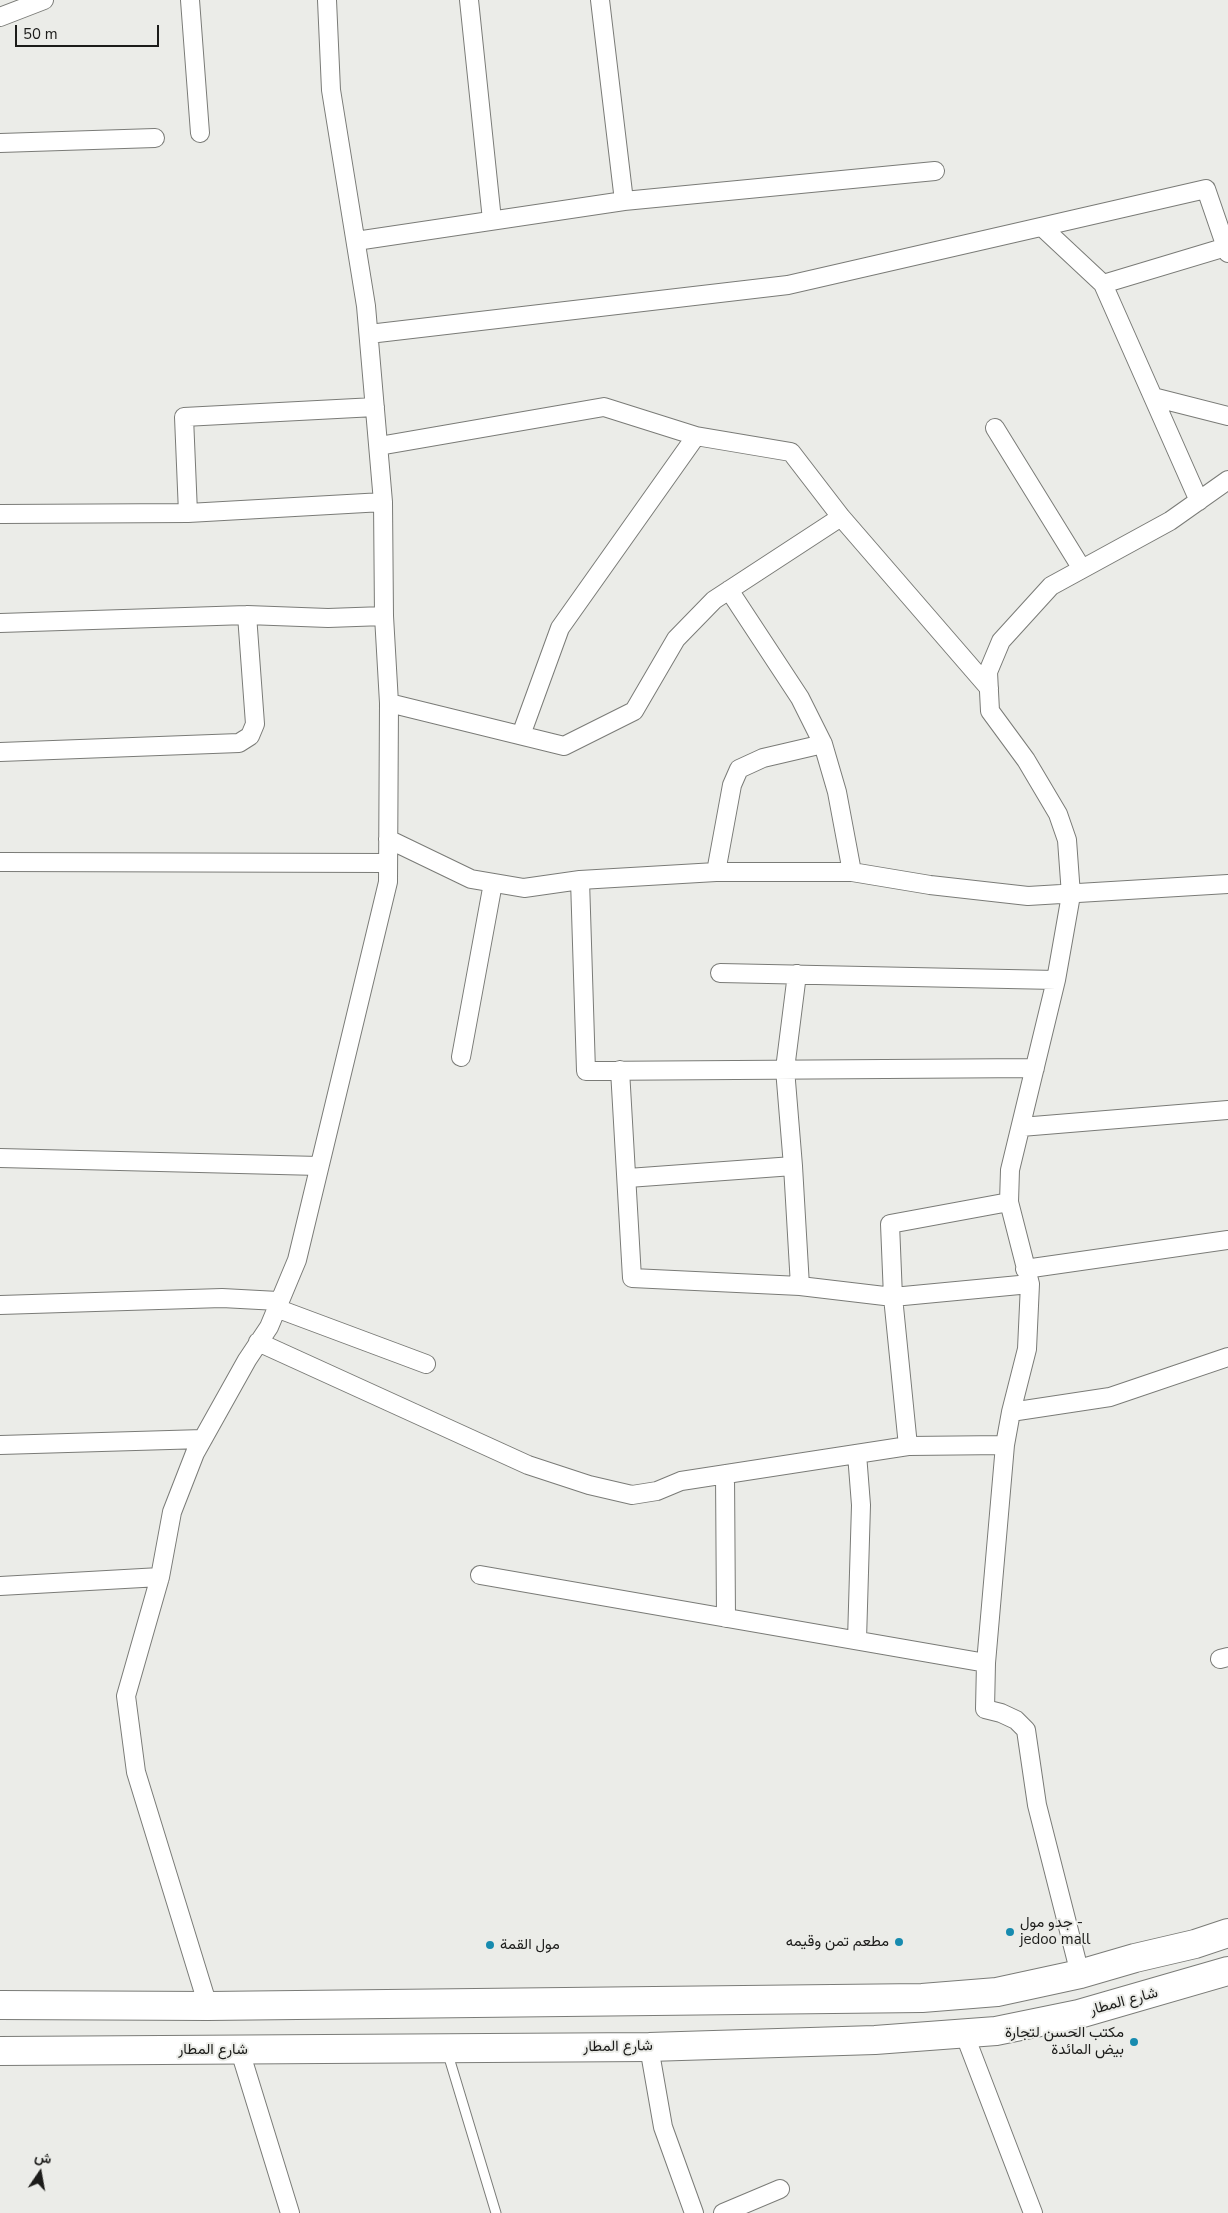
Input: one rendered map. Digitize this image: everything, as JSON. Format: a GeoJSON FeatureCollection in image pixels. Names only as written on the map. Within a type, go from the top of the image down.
{"type":"FeatureCollection","features":[{"type":"Feature","properties":{"kind":"main road"},"geometry":{"type":"LineString","coordinates":[[0,2005],[208,2006],[922,1998],[997,1992],[1080,1974],[1228,1933]]}},
{"type":"Feature","properties":{"kind":"main road","name":"شارع المطار"},"geometry":{"type":"LineString","coordinates":[[0,2050],[240,2051],[649,2047],[875,2040],[996,2031],[1079,2014],[1228,1971]]}},
{"type":"Feature","properties":{"kind":"main road"},"geometry":{"type":"LineString","coordinates":[[872,1999],[866,2017],[867,2026],[875,2040]]}},
{"type":"Feature","properties":{"kind":"main road"},"geometry":{"type":"LineString","coordinates":[[806,2000],[814,2015],[815,2024],[809,2042]]}},
{"type":"Feature","properties":{"kind":"street"},"geometry":{"type":"LineString","coordinates":[[0,17],[44,0]]}},
{"type":"Feature","properties":{"kind":"street"},"geometry":{"type":"LineString","coordinates":[[190,0],[200,133]]}},
{"type":"Feature","properties":{"kind":"street"},"geometry":{"type":"LineString","coordinates":[[208,2006],[136,1772],[126,1696],[160,1577],[172,1512],[195,1453],[258,1342],[269,1327],[297,1260],[388,882],[389,704],[384,616],[383,502],[366,306],[331,90],[327,0]]}},
{"type":"Feature","properties":{"kind":"street"},"geometry":{"type":"LineString","coordinates":[[469,0],[492,220]]}},
{"type":"Feature","properties":{"kind":"street"},"geometry":{"type":"LineString","coordinates":[[600,0],[624,201]]}},
{"type":"Feature","properties":{"kind":"street"},"geometry":{"type":"LineString","coordinates":[[0,143],[155,138]]}},
{"type":"Feature","properties":{"kind":"street"},"geometry":{"type":"LineString","coordinates":[[356,241],[624,201],[935,171]]}},
{"type":"Feature","properties":{"kind":"street"},"geometry":{"type":"LineString","coordinates":[[369,334],[788,285],[1206,189],[1227,250],[1103,284]]}},
{"type":"Feature","properties":{"kind":"street"},"geometry":{"type":"LineString","coordinates":[[1042,227],[1103,284],[1199,501]]}},
{"type":"Feature","properties":{"kind":"street"},"geometry":{"type":"LineString","coordinates":[[1153,398],[1228,416]]}},
{"type":"Feature","properties":{"kind":"street"},"geometry":{"type":"LineString","coordinates":[[188,513],[184,417],[375,407]]}},
{"type":"Feature","properties":{"kind":"street"},"geometry":{"type":"LineString","coordinates":[[378,446],[604,407],[696,436],[791,452],[841,517],[989,688]]}},
{"type":"Feature","properties":{"kind":"street"},"geometry":{"type":"LineString","coordinates":[[995,428],[1082,569]]}},
{"type":"Feature","properties":{"kind":"street"},"geometry":{"type":"LineString","coordinates":[[521,735],[560,628],[696,436]]}},
{"type":"Feature","properties":{"kind":"street"},"geometry":{"type":"LineString","coordinates":[[1080,1974],[1037,1805],[1026,1730],[1016,1720],[985,1708],[986,1663],[1005,1445],[1011,1412],[1027,1349],[1028,1276],[1009,1202],[1010,1170],[1022,1127],[1056,980],[1071,895],[1067,840],[1058,814],[1026,760],[990,711],[988,672],[1001,641],[1051,586],[1170,522],[1228,480]]}},
{"type":"Feature","properties":{"kind":"street"},"geometry":{"type":"LineString","coordinates":[[0,514],[188,513],[383,502]]}},
{"type":"Feature","properties":{"kind":"street"},"geometry":{"type":"LineString","coordinates":[[389,704],[564,746],[634,711],[676,639],[714,600],[841,517]]}},
{"type":"Feature","properties":{"kind":"street"},"geometry":{"type":"LineString","coordinates":[[729,590],[800,698],[824,744],[837,792],[852,872]]}},
{"type":"Feature","properties":{"kind":"street"},"geometry":{"type":"LineString","coordinates":[[0,622],[247,615],[328,618],[384,616]]}},
{"type":"Feature","properties":{"kind":"street"},"geometry":{"type":"LineString","coordinates":[[0,752],[239,743],[250,736],[256,724],[247,615]]}},
{"type":"Feature","properties":{"kind":"street"},"geometry":{"type":"LineString","coordinates":[[716,872],[732,785],[738,769],[763,758],[824,744]]}},
{"type":"Feature","properties":{"kind":"street"},"geometry":{"type":"LineString","coordinates":[[388,839],[470,879],[524,888],[580,880],[716,872],[852,872],[1028,896],[1071,895],[1228,884]]}},
{"type":"Feature","properties":{"kind":"street"},"geometry":{"type":"LineString","coordinates":[[0,862],[388,863]]}},
{"type":"Feature","properties":{"kind":"street"},"geometry":{"type":"LineString","coordinates":[[580,880],[586,1071],[1035,1068]]}},
{"type":"Feature","properties":{"kind":"street"},"geometry":{"type":"LineString","coordinates":[[461,1057],[494,883]]}},
{"type":"Feature","properties":{"kind":"street"},"geometry":{"type":"LineString","coordinates":[[720,973],[1056,980]]}},
{"type":"Feature","properties":{"kind":"street"},"geometry":{"type":"LineString","coordinates":[[798,974],[785,1069],[794,1166],[800,1286]]}},
{"type":"Feature","properties":{"kind":"street"},"geometry":{"type":"LineString","coordinates":[[620,1070],[628,1178],[632,1278],[800,1286],[893,1297],[1028,1276],[1228,1240]]}},
{"type":"Feature","properties":{"kind":"street"},"geometry":{"type":"LineString","coordinates":[[1022,1127],[1228,1110]]}},
{"type":"Feature","properties":{"kind":"street"},"geometry":{"type":"LineString","coordinates":[[0,1158],[319,1166]]}},
{"type":"Feature","properties":{"kind":"street"},"geometry":{"type":"LineString","coordinates":[[628,1178],[794,1166]]}},
{"type":"Feature","properties":{"kind":"street"},"geometry":{"type":"LineString","coordinates":[[908,1446],[893,1297],[890,1224],[1009,1202]]}},
{"type":"Feature","properties":{"kind":"street"},"geometry":{"type":"LineString","coordinates":[[0,1305],[222,1298],[277,1304],[426,1364]]}},
{"type":"Feature","properties":{"kind":"street"},"geometry":{"type":"LineString","coordinates":[[258,1342],[528,1465],[589,1485],[632,1494],[657,1491],[681,1481],[908,1446],[1005,1445]]}},
{"type":"Feature","properties":{"kind":"street"},"geometry":{"type":"LineString","coordinates":[[1011,1412],[1110,1398],[1228,1357]]}},
{"type":"Feature","properties":{"kind":"street"},"geometry":{"type":"LineString","coordinates":[[0,1445],[203,1439]]}},
{"type":"Feature","properties":{"kind":"street"},"geometry":{"type":"LineString","coordinates":[[856,1640],[861,1505],[857,1454]]}},
{"type":"Feature","properties":{"kind":"street"},"geometry":{"type":"LineString","coordinates":[[725,1474],[726,1618]]}},
{"type":"Feature","properties":{"kind":"street"},"geometry":{"type":"LineString","coordinates":[[480,1575],[986,1663]]}},
{"type":"Feature","properties":{"kind":"street"},"geometry":{"type":"LineString","coordinates":[[0,1586],[160,1577]]}},
{"type":"Feature","properties":{"kind":"street"},"geometry":{"type":"LineString","coordinates":[[964,2033],[1033,2213]]}},
{"type":"Feature","properties":{"kind":"street"},"geometry":{"type":"LineString","coordinates":[[649,2047],[663,2127],[694,2213]]}},
{"type":"Feature","properties":{"kind":"street"},"geometry":{"type":"LineString","coordinates":[[240,2051],[290,2213]]}},
{"type":"Feature","properties":{"kind":"street"},"geometry":{"type":"LineString","coordinates":[[723,2213],[780,2189]]}},
{"type":"Feature","properties":{"kind":"lane"},"geometry":{"type":"LineString","coordinates":[[446,2048],[496,2213]]}},
{"type":"Feature","properties":{"kind":"place","name":"جدو مول - jedoo mall"},"geometry":{"type":"Point","coordinates":[1010,1932]}},
{"type":"Feature","properties":{"kind":"place","name":"مطعم تمن وقيمه"},"geometry":{"type":"Point","coordinates":[899,1942]}},
{"type":"Feature","properties":{"kind":"place","name":"مول القمة"},"geometry":{"type":"Point","coordinates":[490,1945]}},
{"type":"Feature","properties":{"kind":"place","name":"مكتب الحسن لتجارة بيض المائدة"},"geometry":{"type":"Point","coordinates":[1134,2042]}}]}
